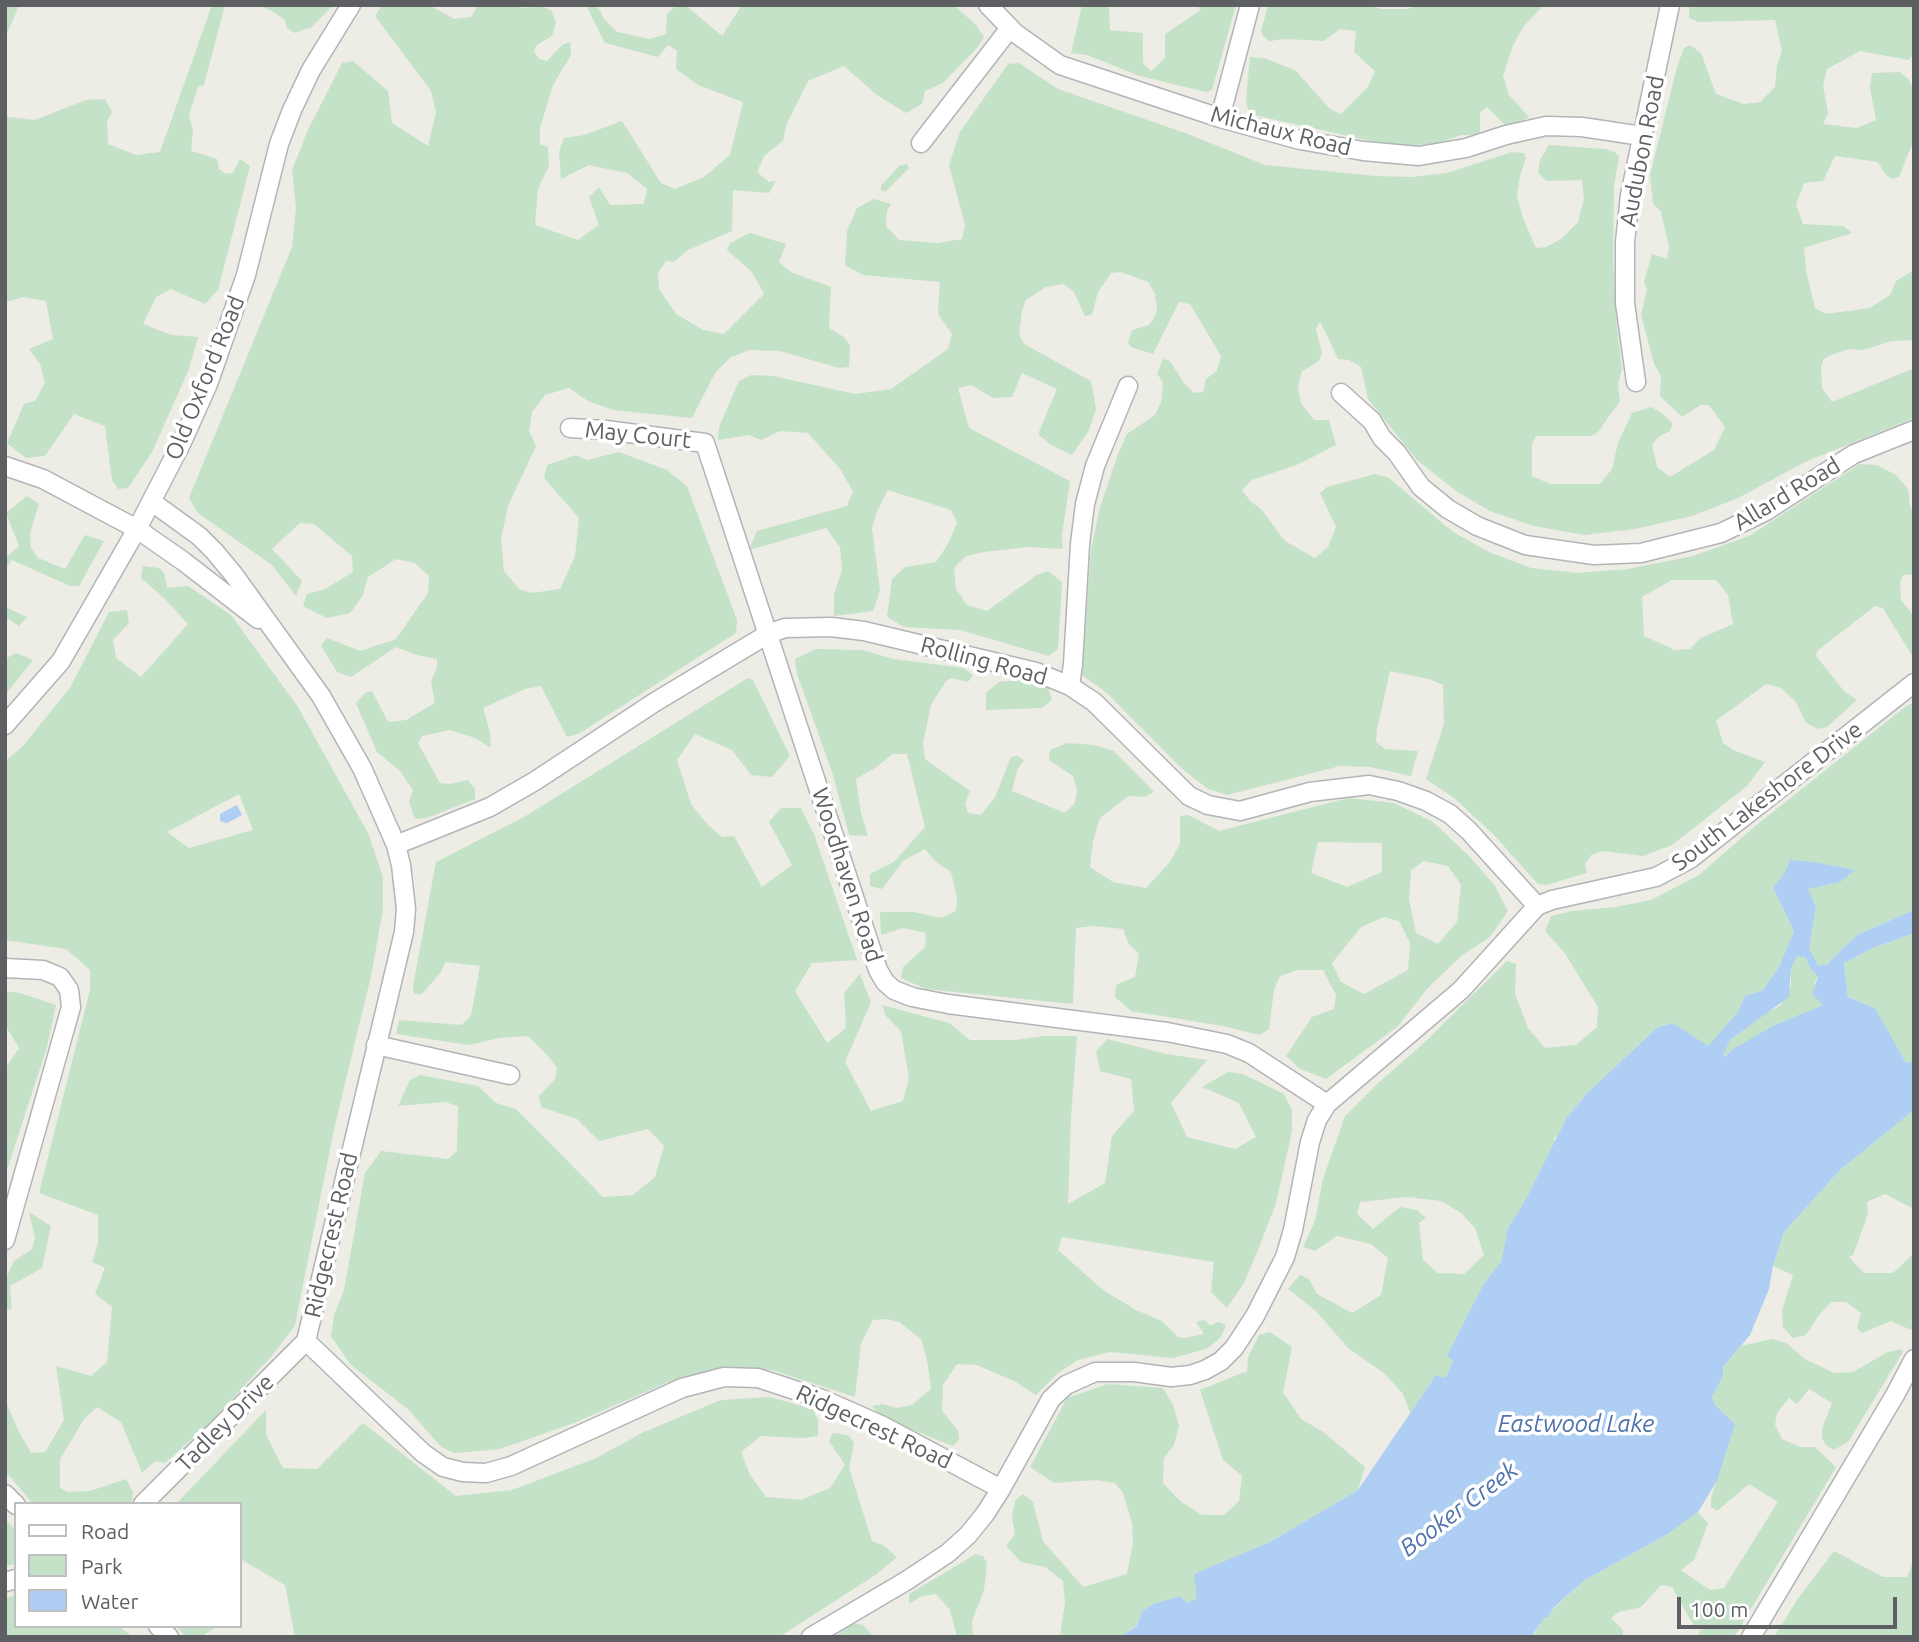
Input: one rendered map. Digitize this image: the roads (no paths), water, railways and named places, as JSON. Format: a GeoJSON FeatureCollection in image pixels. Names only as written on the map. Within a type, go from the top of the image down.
{"type":"FeatureCollection","features":[{"type":"Feature","properties":{"kind":"street","name":"Old Oxford Road"},"geometry":{"type":"LineString","coordinates":[[5,725],[61,661],[152,502],[182,442],[208,384],[246,275],[279,144],[292,110],[311,70],[351,5]]}},
{"type":"Feature","properties":{"kind":"street","name":"Michaux Road"},"geometry":{"type":"LineString","coordinates":[[988,5],[1010,28],[1060,65],[1220,118],[1300,140],[1363,151],[1419,156],[1466,148],[1546,126],[1582,127],[1642,136]]}},
{"type":"Feature","properties":{"kind":"street"},"geometry":{"type":"LineString","coordinates":[[1220,118],[1250,5]]}},
{"type":"Feature","properties":{"kind":"street","name":"Audubon Road"},"geometry":{"type":"LineString","coordinates":[[1636,382],[1625,303],[1625,242],[1630,195],[1670,5]]}},
{"type":"Feature","properties":{"kind":"street"},"geometry":{"type":"LineString","coordinates":[[921,143],[1010,28]]}},
{"type":"Feature","properties":{"kind":"street"},"geometry":{"type":"LineString","coordinates":[[1070,686],[1085,504],[1095,466],[1128,386]]}},
{"type":"Feature","properties":{"kind":"street","name":"Allard Road"},"geometry":{"type":"LineString","coordinates":[[1341,393],[1372,421],[1382,438],[1397,453],[1421,486],[1448,509],[1477,526],[1525,545],[1594,555],[1641,553],[1721,533],[1766,511],[1854,454],[1914,430]]}},
{"type":"Feature","properties":{"kind":"street","name":"May Court"},"geometry":{"type":"LineString","coordinates":[[570,428],[705,443]]}},
{"type":"Feature","properties":{"kind":"street","name":"Woodhaven Road"},"geometry":{"type":"LineString","coordinates":[[705,443],[878,970],[885,982],[894,990],[912,997],[948,1004],[1167,1032],[1227,1044],[1250,1054],[1327,1104]]}},
{"type":"Feature","properties":{"kind":"street","name":"Ridgecrest Road"},"geometry":{"type":"LineString","coordinates":[[5,466],[43,479],[137,529],[275,632]]}},
{"type":"Feature","properties":{"kind":"street","name":"Ridgecrest Road"},"geometry":{"type":"LineString","coordinates":[[152,502],[199,536],[215,552],[321,696],[362,768],[396,845],[405,885],[405,920],[306,1341],[423,1453],[443,1467],[463,1472],[485,1473],[511,1466],[682,1388],[724,1377],[758,1378],[822,1399],[881,1425],[1001,1489]]}},
{"type":"Feature","properties":{"kind":"street","name":"Rolling Road"},"geometry":{"type":"LineString","coordinates":[[396,845],[490,807],[768,634],[785,628],[804,627],[864,631],[1036,672],[1070,686],[1094,702],[1189,796],[1208,805],[1240,811],[1310,792],[1369,785],[1398,790],[1426,800],[1450,814],[1469,831],[1536,906]]}},
{"type":"Feature","properties":{"kind":"street","name":"South Lakeshore Drive"},"geometry":{"type":"LineString","coordinates":[[1536,906],[1656,877],[1690,859],[1914,683]]}},
{"type":"Feature","properties":{"kind":"street"},"geometry":{"type":"LineString","coordinates":[[811,1637],[948,1553],[968,1535],[1001,1489],[1051,1399],[1066,1385],[1095,1372],[1113,1371],[1171,1377],[1190,1375],[1221,1361],[1234,1348],[1255,1316],[1285,1257],[1310,1142],[1317,1120],[1327,1104],[1461,990],[1536,906]]}},
{"type":"Feature","properties":{"kind":"street"},"geometry":{"type":"LineString","coordinates":[[5,968],[43,970],[60,977],[69,990],[71,1007],[5,1240]]}},
{"type":"Feature","properties":{"kind":"street"},"geometry":{"type":"LineString","coordinates":[[376,1045],[510,1075]]}},
{"type":"Feature","properties":{"kind":"street","name":"Tadley Drive"},"geometry":{"type":"LineString","coordinates":[[145,1502],[306,1341]]}},
{"type":"Feature","properties":{"kind":"street"},"geometry":{"type":"LineString","coordinates":[[1751,1637],[1914,1359]]}},
{"type":"Feature","properties":{"kind":"water"},"geometry":{"type":"Polygon","coordinates":[[[237,805],[242,815],[227,823],[220,821],[220,814],[237,805]]]}},
{"type":"Feature","properties":{"kind":"water","name":"Eastwood Lake"},"geometry":{"type":"Polygon","coordinates":[[[1790,860],[1855,870],[1840,882],[1808,889],[1816,908],[1809,948],[1818,965],[1827,964],[1857,935],[1914,910],[1914,933],[1873,948],[1844,963],[1848,997],[1875,1008],[1906,1063],[1914,1061],[1914,1110],[1840,1170],[1784,1232],[1769,1289],[1750,1335],[1723,1367],[1723,1376],[1712,1397],[1715,1405],[1735,1424],[1717,1481],[1698,1512],[1666,1535],[1585,1580],[1553,1608],[1531,1637],[1120,1637],[1137,1626],[1142,1611],[1153,1604],[1180,1596],[1187,1603],[1197,1598],[1194,1574],[1270,1542],[1358,1490],[1436,1375],[1443,1378],[1447,1376],[1453,1360],[1447,1356],[1483,1285],[1501,1262],[1508,1228],[1527,1197],[1566,1119],[1586,1094],[1658,1027],[1673,1023],[1708,1046],[1738,1012],[1745,996],[1763,990],[1779,967],[1794,931],[1773,888],[1784,874],[1790,860]],[[1797,956],[1791,969],[1789,997],[1730,1040],[1723,1055],[1725,1057],[1733,1049],[1775,1025],[1823,1005],[1812,994],[1818,977],[1806,958],[1797,956]]]}},
{"type":"Feature","properties":{"kind":"water label","name":"Booker Creek"},"geometry":{"type":"Point","coordinates":[1459,1509]}}]}
